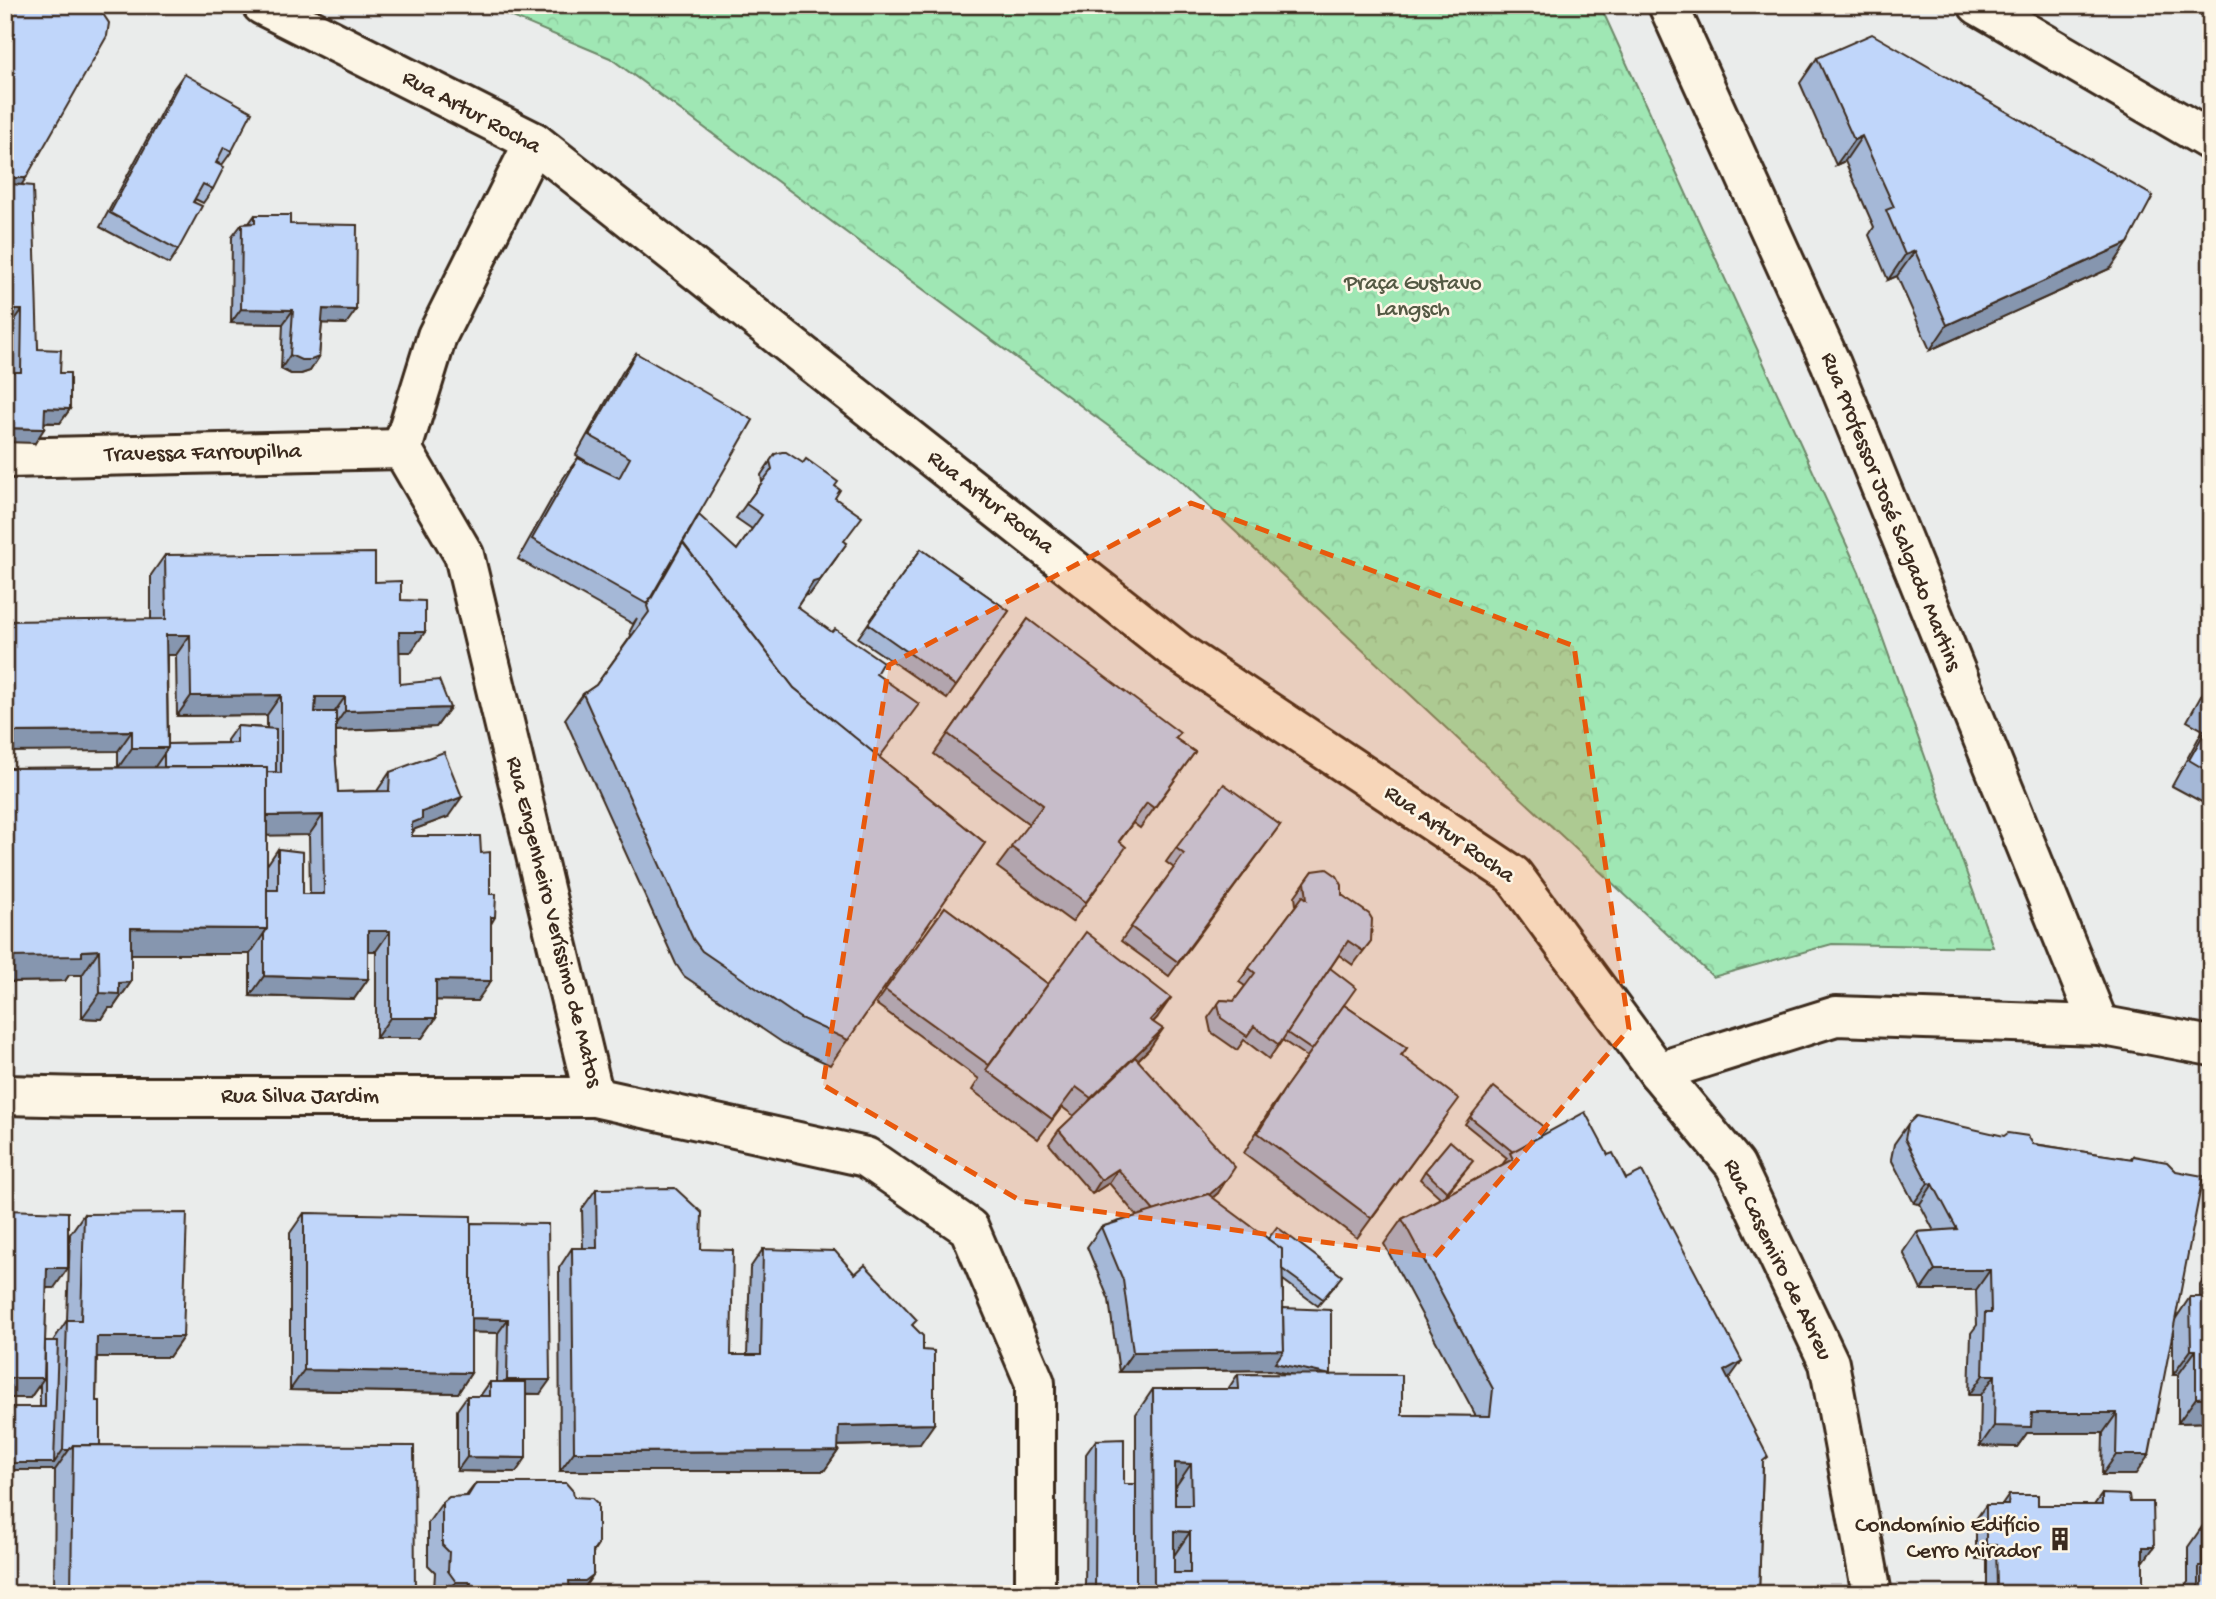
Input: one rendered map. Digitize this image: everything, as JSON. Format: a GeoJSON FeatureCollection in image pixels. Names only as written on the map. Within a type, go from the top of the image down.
{"type":"FeatureCollection","features":[{"type":"Feature","properties":{"kind":"street","name":"Rua Artur Rocha"},"geometry":{"type":"LineString","coordinates":[[262,5],[534,142],[1178,652],[1513,875],[1658,1072]]}},
{"type":"Feature","properties":{"kind":"street","name":"Rua Professor José Salgado Martins"},"geometry":{"type":"LineString","coordinates":[[1668,5],[1831,364],[2099,1025]]}},
{"type":"Feature","properties":{"kind":"street"},"geometry":{"type":"LineString","coordinates":[[1978,5],[2211,141]]}},
{"type":"Feature","properties":{"kind":"street"},"geometry":{"type":"LineString","coordinates":[[401,449],[437,336],[534,142]]}},
{"type":"Feature","properties":{"kind":"street","name":"Travessa Farroupilha"},"geometry":{"type":"LineString","coordinates":[[5,458],[401,449]]}},
{"type":"Feature","properties":{"kind":"street","name":"Rua Engenheiro Veríssimo de Matos"},"geometry":{"type":"LineString","coordinates":[[401,449],[464,555],[594,1097],[866,1157],[969,1228],[1035,1383],[1035,1594]]}},
{"type":"Feature","properties":{"kind":"street"},"geometry":{"type":"LineString","coordinates":[[1658,1072],[1836,1016],[2099,1025],[2211,1046]]}},
{"type":"Feature","properties":{"kind":"street","name":"Rua Casemiro de Abreu"},"geometry":{"type":"LineString","coordinates":[[1658,1072],[1735,1165],[1829,1363],[1872,1594]]}},
{"type":"Feature","properties":{"kind":"street","name":"Rua Silva Jardim"},"geometry":{"type":"LineString","coordinates":[[5,1095],[594,1097]]}},
{"type":"Feature","properties":{"kind":"highlighted area"},"geometry":{"type":"Polygon","coordinates":[[[1191,503],[1574,646],[1629,1029],[1434,1257],[1021,1201],[823,1085],[889,665],[1191,503]]]}},
{"type":"Feature","properties":{"kind":"green space","name":"Praça Gustavo Langsch"},"geometry":{"type":"Polygon","coordinates":[[[484,5],[1600,5],[1859,572],[1993,947],[1832,944],[1713,977],[1176,476],[610,58],[484,5]]]}},
{"type":"Feature","properties":{"kind":"building"},"geometry":{"type":"Polygon","coordinates":[[[5,5],[97,5],[109,23],[107,36],[26,178],[5,178],[5,5]]]}},
{"type":"Feature","properties":{"kind":"building"},"geometry":{"type":"Polygon","coordinates":[[[1872,34],[2153,196],[2128,243],[1947,325],[1915,251],[1905,255],[1886,210],[1894,207],[1862,136],[1854,140],[1817,58],[1872,34]]]}},
{"type":"Feature","properties":{"kind":"building"},"geometry":{"type":"Polygon","coordinates":[[[184,74],[252,112],[232,151],[224,147],[216,163],[224,167],[213,189],[203,184],[193,202],[202,206],[178,250],[110,213],[184,74]]]}},
{"type":"Feature","properties":{"kind":"building"},"geometry":{"type":"Polygon","coordinates":[[[11,184],[33,186],[38,349],[61,350],[60,373],[70,373],[70,409],[45,408],[44,429],[5,428],[5,372],[21,372],[22,310],[5,310],[5,187],[11,184]]]}},
{"type":"Feature","properties":{"kind":"building"},"geometry":{"type":"Polygon","coordinates":[[[255,215],[290,215],[290,224],[357,225],[356,310],[323,309],[319,357],[301,360],[290,355],[293,310],[241,309],[242,224],[255,223],[255,215]]]}},
{"type":"Feature","properties":{"kind":"building"},"geometry":{"type":"Polygon","coordinates":[[[636,353],[753,420],[647,604],[532,539],[578,458],[619,478],[630,458],[589,435],[636,353]]]}},
{"type":"Feature","properties":{"kind":"building"},"geometry":{"type":"Polygon","coordinates":[[[782,452],[803,463],[806,459],[838,482],[835,486],[840,490],[835,498],[862,517],[844,541],[847,543],[820,580],[813,582],[797,607],[832,632],[835,629],[883,662],[876,674],[919,704],[879,758],[794,688],[683,543],[676,555],[699,515],[737,550],[762,515],[746,504],[772,469],[770,461],[775,454],[782,452]]]}},
{"type":"Feature","properties":{"kind":"building"},"geometry":{"type":"Polygon","coordinates":[[[683,543],[794,688],[985,843],[848,1040],[800,1018],[702,951],[693,939],[583,694],[596,685],[649,612],[647,606],[683,543]]]}},
{"type":"Feature","properties":{"kind":"building"},"geometry":{"type":"Polygon","coordinates":[[[921,549],[1009,611],[956,686],[868,624],[921,549]]]}},
{"type":"Feature","properties":{"kind":"building"},"geometry":{"type":"Polygon","coordinates":[[[375,553],[375,582],[401,581],[401,600],[425,601],[425,632],[399,632],[400,684],[439,680],[450,708],[345,711],[345,697],[316,697],[315,712],[336,712],[338,792],[389,791],[390,772],[444,752],[462,797],[422,812],[422,819],[412,823],[412,836],[480,836],[481,853],[490,852],[490,894],[496,894],[495,917],[491,917],[491,981],[436,980],[436,1018],[390,1018],[390,931],[368,931],[368,979],[264,976],[267,890],[278,890],[278,849],[303,852],[303,894],[324,894],[323,815],[267,816],[267,772],[281,773],[281,695],[191,696],[190,635],[166,635],[168,748],[132,748],[132,731],[5,732],[5,621],[166,619],[165,555],[375,553]]]}},
{"type":"Feature","properties":{"kind":"building"},"geometry":{"type":"Polygon","coordinates":[[[1028,619],[1180,733],[1175,738],[1195,752],[1154,808],[1147,803],[1119,841],[1126,847],[1086,902],[1011,847],[1043,805],[948,734],[1028,619]]]}},
{"type":"Feature","properties":{"kind":"building"},"geometry":{"type":"Polygon","coordinates":[[[2211,684],[2211,699],[2204,696],[2211,684]]]}},
{"type":"Feature","properties":{"kind":"building"},"geometry":{"type":"Polygon","coordinates":[[[2211,721],[2211,773],[2189,760],[2211,721]]]}},
{"type":"Feature","properties":{"kind":"building"},"geometry":{"type":"Polygon","coordinates":[[[237,726],[276,729],[276,772],[267,772],[267,767],[164,767],[164,753],[168,744],[237,743],[237,726]]]}},
{"type":"Feature","properties":{"kind":"building"},"geometry":{"type":"Polygon","coordinates":[[[267,767],[267,929],[131,928],[131,982],[119,983],[119,994],[100,993],[99,950],[82,951],[82,956],[5,957],[5,768],[267,767]]]}},
{"type":"Feature","properties":{"kind":"building"},"geometry":{"type":"Polygon","coordinates":[[[1224,784],[1280,825],[1178,962],[1131,927],[1184,854],[1176,848],[1224,784]]]}},
{"type":"Feature","properties":{"kind":"building"},"geometry":{"type":"Polygon","coordinates":[[[1327,869],[1337,876],[1342,885],[1342,895],[1369,914],[1372,919],[1371,941],[1363,951],[1348,941],[1279,1045],[1254,1026],[1247,1036],[1221,1018],[1218,1004],[1221,1000],[1234,1001],[1255,973],[1249,968],[1303,896],[1307,899],[1305,882],[1313,871],[1327,869]]]}},
{"type":"Feature","properties":{"kind":"building"},"geometry":{"type":"Polygon","coordinates":[[[945,907],[1048,984],[989,1065],[885,990],[945,907]]]}},
{"type":"Feature","properties":{"kind":"building"},"geometry":{"type":"Polygon","coordinates":[[[1086,932],[1171,998],[1150,1020],[1163,1029],[1091,1098],[1076,1087],[1052,1119],[986,1070],[1086,932]]]}},
{"type":"Feature","properties":{"kind":"building"},"geometry":{"type":"Polygon","coordinates":[[[1330,968],[1356,988],[1312,1050],[1287,1033],[1330,968]]]}},
{"type":"Feature","properties":{"kind":"building"},"geometry":{"type":"Polygon","coordinates":[[[1344,1005],[1407,1048],[1401,1055],[1459,1099],[1371,1218],[1258,1133],[1285,1088],[1344,1005]]]}},
{"type":"Feature","properties":{"kind":"building"},"geometry":{"type":"Polygon","coordinates":[[[1135,1057],[1235,1167],[1227,1179],[1209,1195],[1154,1211],[1118,1169],[1101,1180],[1059,1130],[1135,1057]]]}},
{"type":"Feature","properties":{"kind":"building"},"geometry":{"type":"Polygon","coordinates":[[[1494,1087],[1546,1129],[1539,1137],[1513,1152],[1470,1117],[1494,1087]]]}},
{"type":"Feature","properties":{"kind":"building"},"geometry":{"type":"Polygon","coordinates":[[[1585,1112],[1608,1155],[1613,1153],[1626,1179],[1642,1171],[1742,1361],[1724,1371],[1768,1457],[1763,1461],[1759,1594],[1154,1594],[1153,1389],[1239,1389],[1238,1374],[1402,1375],[1402,1415],[1490,1416],[1493,1389],[1402,1219],[1513,1159],[1510,1153],[1585,1112]],[[1175,1463],[1175,1505],[1192,1505],[1191,1464],[1175,1463]],[[1174,1531],[1174,1573],[1190,1573],[1190,1532],[1174,1531]]]}},
{"type":"Feature","properties":{"kind":"building"},"geometry":{"type":"Polygon","coordinates":[[[1916,1116],[2004,1136],[2008,1133],[2028,1136],[2033,1144],[2167,1162],[2176,1171],[2203,1176],[2149,1455],[2116,1455],[2117,1413],[2032,1413],[2031,1427],[1994,1426],[1995,1375],[1983,1375],[1985,1313],[1991,1313],[1990,1270],[1935,1270],[1917,1232],[1957,1229],[1905,1139],[1908,1124],[1916,1116]]]}},
{"type":"Feature","properties":{"kind":"building"},"geometry":{"type":"Polygon","coordinates":[[[1450,1141],[1473,1161],[1447,1192],[1425,1171],[1450,1141]]]}},
{"type":"Feature","properties":{"kind":"building"},"geometry":{"type":"Polygon","coordinates":[[[675,1188],[702,1213],[701,1249],[733,1250],[731,1355],[761,1355],[763,1249],[835,1251],[855,1274],[865,1265],[917,1320],[912,1325],[923,1336],[923,1350],[934,1351],[934,1424],[839,1426],[838,1451],[574,1452],[572,1248],[597,1248],[596,1189],[675,1188]]]}},
{"type":"Feature","properties":{"kind":"building"},"geometry":{"type":"Polygon","coordinates":[[[1208,1194],[1282,1249],[1284,1350],[1133,1352],[1123,1280],[1101,1227],[1208,1194]]]}},
{"type":"Feature","properties":{"kind":"building"},"geometry":{"type":"Polygon","coordinates":[[[5,1210],[68,1212],[68,1268],[47,1268],[44,1378],[5,1378],[5,1210]]]}},
{"type":"Feature","properties":{"kind":"building"},"geometry":{"type":"Polygon","coordinates":[[[187,1213],[183,1337],[97,1337],[96,1401],[100,1401],[100,1445],[73,1445],[69,1450],[63,1450],[67,1320],[81,1320],[84,1214],[187,1213]]]}},
{"type":"Feature","properties":{"kind":"building"},"geometry":{"type":"Polygon","coordinates":[[[304,1213],[471,1216],[471,1373],[304,1370],[304,1213]]]}},
{"type":"Feature","properties":{"kind":"building"},"geometry":{"type":"Polygon","coordinates":[[[471,1223],[548,1224],[550,1380],[507,1380],[508,1319],[471,1318],[471,1223]]]}},
{"type":"Feature","properties":{"kind":"building"},"geometry":{"type":"Polygon","coordinates":[[[1277,1227],[1342,1276],[1323,1299],[1282,1269],[1282,1249],[1268,1239],[1277,1227]]]}},
{"type":"Feature","properties":{"kind":"building"},"geometry":{"type":"Polygon","coordinates":[[[2190,1297],[2211,1297],[2211,1397],[2196,1398],[2196,1350],[2191,1350],[2190,1297]]]}},
{"type":"Feature","properties":{"kind":"building"},"geometry":{"type":"Polygon","coordinates":[[[1283,1308],[1331,1310],[1331,1375],[1275,1363],[1284,1350],[1283,1308]]]}},
{"type":"Feature","properties":{"kind":"building"},"geometry":{"type":"Polygon","coordinates":[[[45,1341],[58,1341],[54,1463],[11,1463],[10,1407],[45,1407],[45,1341]]]}},
{"type":"Feature","properties":{"kind":"building"},"geometry":{"type":"Polygon","coordinates":[[[490,1382],[526,1382],[526,1458],[467,1457],[467,1396],[490,1396],[490,1382]]]}},
{"type":"Feature","properties":{"kind":"building"},"geometry":{"type":"Polygon","coordinates":[[[1124,1439],[1124,1484],[1136,1484],[1136,1594],[1095,1594],[1096,1440],[1124,1439]]]}},
{"type":"Feature","properties":{"kind":"building"},"geometry":{"type":"Polygon","coordinates":[[[73,1445],[414,1446],[415,1594],[71,1594],[73,1445]]]}},
{"type":"Feature","properties":{"kind":"building"},"geometry":{"type":"Polygon","coordinates":[[[476,1483],[566,1483],[573,1491],[574,1497],[592,1498],[598,1504],[598,1545],[593,1551],[593,1575],[585,1581],[569,1581],[570,1594],[470,1594],[471,1582],[456,1582],[448,1571],[449,1552],[442,1545],[442,1503],[449,1497],[468,1496],[476,1483]]]}},
{"type":"Feature","properties":{"kind":"building","name":"Condomínio Edifício Cerro Mirador"},"geometry":{"type":"Polygon","coordinates":[[[2102,1494],[2129,1495],[2130,1502],[2153,1502],[2154,1547],[2143,1547],[2143,1587],[1997,1587],[1996,1545],[1986,1545],[1986,1505],[2008,1505],[2009,1495],[2038,1495],[2038,1505],[2102,1505],[2102,1494]]]}},
{"type":"Feature","properties":{"kind":"building"},"geometry":{"type":"Polygon","coordinates":[[[2202,1527],[2211,1527],[2211,1594],[2199,1594],[2202,1527]]]}},
{"type":"Feature","properties":{"kind":"building"},"geometry":{"type":"Polygon","coordinates":[[[914,1591],[940,1591],[940,1594],[914,1594],[914,1591]]]}},
{"type":"Feature","properties":{"kind":"place","name":"Condomínio Edifício Cerro Mirador"},"geometry":{"type":"Point","coordinates":[2060,1539]}}]}
